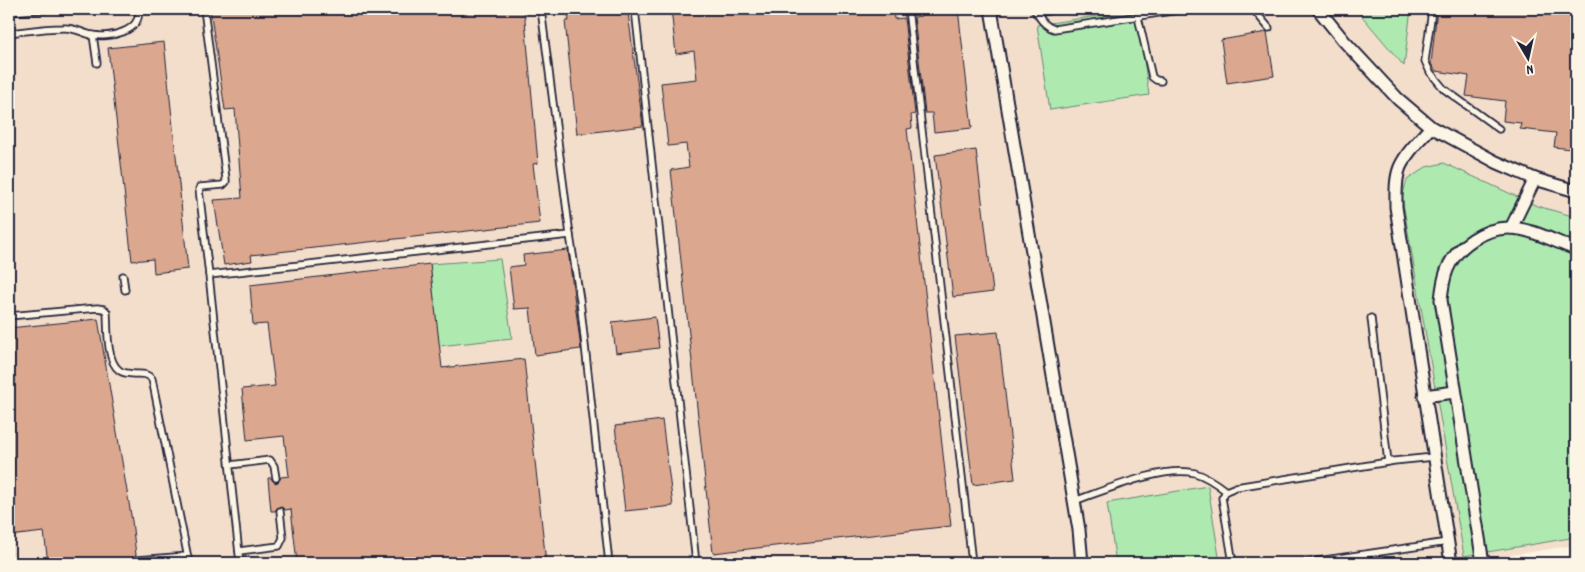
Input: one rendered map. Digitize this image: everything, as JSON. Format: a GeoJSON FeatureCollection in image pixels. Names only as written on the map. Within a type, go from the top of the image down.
{"type":"FeatureCollection","features":[{"type":"Feature","properties":{"kind":"street"},"geometry":{"type":"LineString","coordinates":[[991,9],[1074,501],[1083,558],[1082,563]]}},
{"type":"Feature","properties":{"kind":"street"},"geometry":{"type":"LineString","coordinates":[[1318,9],[1344,41],[1391,92],[1431,127],[1496,162],[1535,179],[1576,191]]}},
{"type":"Feature","properties":{"kind":"street"},"geometry":{"type":"LineString","coordinates":[[1431,127],[1408,154],[1399,168],[1396,184],[1396,206],[1451,563]]}},
{"type":"Feature","properties":{"kind":"street"},"geometry":{"type":"LineString","coordinates":[[1511,228],[1535,179]]}},
{"type":"Feature","properties":{"kind":"street"},"geometry":{"type":"LineString","coordinates":[[1483,563],[1441,300],[1447,270],[1459,252],[1478,237],[1494,229],[1511,228],[1534,232],[1576,249]]}},
{"type":"Feature","properties":{"kind":"street"},"geometry":{"type":"LineString","coordinates":[[1424,396],[1455,392]]}},
{"type":"Feature","properties":{"kind":"lane"},"geometry":{"type":"LineString","coordinates":[[9,12],[47,9]]}},
{"type":"Feature","properties":{"kind":"lane"},"geometry":{"type":"LineString","coordinates":[[9,33],[76,28],[93,35],[105,36],[121,33],[131,28],[140,14],[138,9]]}},
{"type":"Feature","properties":{"kind":"lane"},"geometry":{"type":"LineString","coordinates":[[204,9],[226,182],[223,185],[200,187],[199,189],[240,563]]}},
{"type":"Feature","properties":{"kind":"lane"},"geometry":{"type":"LineString","coordinates":[[541,9],[580,300],[609,563]]}},
{"type":"Feature","properties":{"kind":"lane"},"geometry":{"type":"LineString","coordinates":[[635,9],[696,563]]}},
{"type":"Feature","properties":{"kind":"lane"},"geometry":{"type":"LineString","coordinates":[[908,9],[972,563]]}},
{"type":"Feature","properties":{"kind":"lane"},"geometry":{"type":"LineString","coordinates":[[1060,9],[1036,11],[1046,26],[1054,29],[1186,9]]}},
{"type":"Feature","properties":{"kind":"lane"},"geometry":{"type":"LineString","coordinates":[[1253,9],[1269,28]]}},
{"type":"Feature","properties":{"kind":"lane"},"geometry":{"type":"LineString","coordinates":[[1430,9],[1431,18],[1425,61],[1430,72],[1444,89],[1499,129]]}},
{"type":"Feature","properties":{"kind":"lane"},"geometry":{"type":"LineString","coordinates":[[1138,17],[1152,78],[1161,81]]}},
{"type":"Feature","properties":{"kind":"lane"},"geometry":{"type":"LineString","coordinates":[[93,35],[97,63]]}},
{"type":"Feature","properties":{"kind":"lane"},"geometry":{"type":"LineString","coordinates":[[209,275],[570,235]]}},
{"type":"Feature","properties":{"kind":"lane"},"geometry":{"type":"LineString","coordinates":[[123,276],[125,290]]}},
{"type":"Feature","properties":{"kind":"lane"},"geometry":{"type":"LineString","coordinates":[[9,316],[97,308],[104,309],[107,312],[113,363],[124,373],[147,374],[152,379],[189,563]]}},
{"type":"Feature","properties":{"kind":"lane"},"geometry":{"type":"LineString","coordinates":[[1371,318],[1391,462]]}},
{"type":"Feature","properties":{"kind":"lane"},"geometry":{"type":"LineString","coordinates":[[1233,563],[1222,498],[1226,491],[1236,487],[1416,458],[1434,457]]}},
{"type":"Feature","properties":{"kind":"lane"},"geometry":{"type":"LineString","coordinates":[[230,465],[270,460],[274,466],[276,478]]}},
{"type":"Feature","properties":{"kind":"lane"},"geometry":{"type":"LineString","coordinates":[[1074,501],[1150,476],[1184,471],[1198,474],[1226,491]]}},
{"type":"Feature","properties":{"kind":"lane"},"geometry":{"type":"LineString","coordinates":[[239,551],[279,546],[283,538],[280,511]]}},
{"type":"Feature","properties":{"kind":"lane"},"geometry":{"type":"LineString","coordinates":[[1304,563],[1448,542]]}},
{"type":"Feature","properties":{"kind":"lane"},"geometry":{"type":"LineString","coordinates":[[137,560],[187,556]]}},
{"type":"Feature","properties":{"kind":"shaded area"},"geometry":{"type":"Polygon","coordinates":[[[9,9],[1356,9],[1404,66],[1410,9],[1576,9],[1576,545],[1459,563],[9,563],[9,9]]]}},
{"type":"Feature","properties":{"kind":"green space"},"geometry":{"type":"Polygon","coordinates":[[[1356,9],[1411,9],[1404,66],[1356,9]]]}},
{"type":"Feature","properties":{"kind":"green space"},"geometry":{"type":"Polygon","coordinates":[[[1137,10],[1149,95],[1050,110],[1037,25],[1137,10]]]}},
{"type":"Feature","properties":{"kind":"green space"},"geometry":{"type":"Polygon","coordinates":[[[1444,163],[1537,206],[1576,217],[1576,537],[1464,556],[1402,197],[1407,180],[1426,167],[1444,163]]]}},
{"type":"Feature","properties":{"kind":"green space"},"geometry":{"type":"Polygon","coordinates":[[[500,259],[512,338],[439,346],[430,264],[500,259]]]}},
{"type":"Feature","properties":{"kind":"green space"},"geometry":{"type":"Polygon","coordinates":[[[1208,486],[1220,563],[1116,563],[1107,503],[1208,486]]]}},
{"type":"Feature","properties":{"kind":"building"},"geometry":{"type":"Polygon","coordinates":[[[210,9],[524,9],[538,163],[533,164],[540,223],[251,255],[252,261],[224,265],[214,200],[242,198],[235,109],[225,110],[210,9]]]}},
{"type":"Feature","properties":{"kind":"building"},"geometry":{"type":"Polygon","coordinates":[[[567,9],[623,9],[623,14],[628,13],[643,126],[577,134],[565,21],[569,21],[567,9]]]}},
{"type":"Feature","properties":{"kind":"building"},"geometry":{"type":"Polygon","coordinates":[[[671,9],[893,9],[894,19],[904,18],[915,114],[911,115],[912,128],[907,129],[951,526],[713,553],[671,170],[689,167],[686,144],[668,146],[661,83],[697,79],[694,51],[676,54],[671,9]]]}},
{"type":"Feature","properties":{"kind":"building"},"geometry":{"type":"Polygon","coordinates":[[[920,9],[958,9],[972,128],[934,132],[932,113],[925,113],[914,17],[921,16],[920,9]]]}},
{"type":"Feature","properties":{"kind":"building"},"geometry":{"type":"Polygon","coordinates":[[[1437,9],[1576,9],[1576,136],[1572,135],[1571,149],[1554,147],[1556,133],[1520,129],[1521,123],[1503,121],[1505,101],[1466,96],[1469,76],[1436,71],[1431,64],[1437,9]]]}},
{"type":"Feature","properties":{"kind":"building"},"geometry":{"type":"Polygon","coordinates":[[[1267,32],[1274,76],[1227,83],[1221,40],[1267,32]]]}},
{"type":"Feature","properties":{"kind":"building"},"geometry":{"type":"Polygon","coordinates":[[[164,42],[188,269],[154,273],[153,259],[132,261],[108,48],[164,42]]]}},
{"type":"Feature","properties":{"kind":"building"},"geometry":{"type":"Polygon","coordinates":[[[976,150],[993,292],[953,297],[935,155],[976,150]]]}},
{"type":"Feature","properties":{"kind":"building"},"geometry":{"type":"Polygon","coordinates":[[[568,250],[581,349],[535,355],[530,308],[514,309],[509,267],[524,265],[523,255],[568,250]]]}},
{"type":"Feature","properties":{"kind":"building"},"geometry":{"type":"Polygon","coordinates":[[[430,264],[442,368],[524,359],[546,563],[297,563],[291,509],[285,510],[280,506],[275,511],[271,511],[268,478],[271,478],[276,483],[281,477],[289,476],[284,436],[247,440],[242,389],[275,386],[267,324],[253,325],[250,285],[430,264]]]}},
{"type":"Feature","properties":{"kind":"building"},"geometry":{"type":"Polygon","coordinates":[[[655,317],[659,348],[616,353],[612,322],[655,317]]]}},
{"type":"Feature","properties":{"kind":"building"},"geometry":{"type":"Polygon","coordinates":[[[98,319],[136,555],[133,558],[134,563],[48,563],[44,532],[9,536],[9,328],[98,319]]]}},
{"type":"Feature","properties":{"kind":"building"},"geometry":{"type":"Polygon","coordinates":[[[998,332],[1015,479],[973,485],[955,336],[998,332]]]}},
{"type":"Feature","properties":{"kind":"building"},"geometry":{"type":"Polygon","coordinates":[[[662,420],[673,506],[625,511],[615,426],[662,420]]]}}]}
